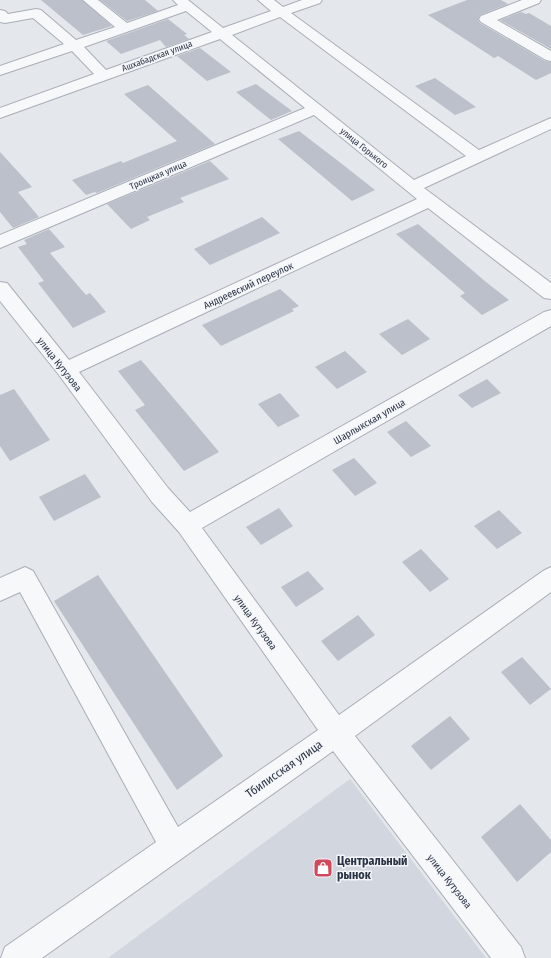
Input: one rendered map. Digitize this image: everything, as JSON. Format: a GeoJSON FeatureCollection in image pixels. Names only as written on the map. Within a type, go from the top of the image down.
{"type":"FeatureCollection","features":[{"type":"Feature","properties":{"kind":"street"},"geometry":{"type":"LineString","coordinates":[[90,0],[125,28]]}},
{"type":"Feature","properties":{"kind":"street"},"geometry":{"type":"LineString","coordinates":[[265,0],[478,157]]}},
{"type":"Feature","properties":{"kind":"street","name":"Ашхабадская улица"},"geometry":{"type":"LineString","coordinates":[[0,113],[315,0]]}},
{"type":"Feature","properties":{"kind":"street"},"geometry":{"type":"LineString","coordinates":[[534,0],[486,19],[551,58]]}},
{"type":"Feature","properties":{"kind":"street"},"geometry":{"type":"LineString","coordinates":[[0,71],[125,28],[184,3]]}},
{"type":"Feature","properties":{"kind":"street","name":"улица Горького"},"geometry":{"type":"LineString","coordinates":[[184,3],[412,187],[551,293]]}},
{"type":"Feature","properties":{"kind":"street"},"geometry":{"type":"LineString","coordinates":[[2,18],[36,13],[74,45],[104,76]]}},
{"type":"Feature","properties":{"kind":"street","name":"Троицкая улица"},"geometry":{"type":"LineString","coordinates":[[0,242],[316,109]]}},
{"type":"Feature","properties":{"kind":"street"},"geometry":{"type":"LineString","coordinates":[[412,187],[551,123]]}},
{"type":"Feature","properties":{"kind":"street","name":"Андреевский переулок"},"geometry":{"type":"LineString","coordinates":[[66,370],[430,200]]}},
{"type":"Feature","properties":{"kind":"street","name":"улица Кутузова"},"geometry":{"type":"LineString","coordinates":[[0,288],[66,370],[160,495],[187,525],[336,733],[510,958]]}},
{"type":"Feature","properties":{"kind":"street","name":"Шарлыкская улица"},"geometry":{"type":"LineString","coordinates":[[187,525],[551,317]]}},
{"type":"Feature","properties":{"kind":"street"},"geometry":{"type":"LineString","coordinates":[[0,590],[25,578],[174,846]]}},
{"type":"Feature","properties":{"kind":"street","name":"Тбилисская улица"},"geometry":{"type":"LineString","coordinates":[[16,958],[336,733],[551,578]]}},
{"type":"Feature","properties":{"kind":"shaded area","name":"Центральный рынок"},"geometry":{"type":"Polygon","coordinates":[[[350,779],[486,958],[108,958],[350,779]]]}},
{"type":"Feature","properties":{"kind":"building"},"geometry":{"type":"Polygon","coordinates":[[[41,0],[82,0],[112,26],[83,35],[41,0]]]}},
{"type":"Feature","properties":{"kind":"building"},"geometry":{"type":"Polygon","coordinates":[[[100,0],[145,0],[158,11],[127,21],[100,0]]]}},
{"type":"Feature","properties":{"kind":"building"},"geometry":{"type":"Polygon","coordinates":[[[467,0],[501,0],[508,4],[480,15],[478,20],[480,23],[545,61],[551,62],[551,73],[536,80],[498,56],[494,58],[428,15],[467,0]]]}},
{"type":"Feature","properties":{"kind":"building"},"geometry":{"type":"Polygon","coordinates":[[[521,12],[526,14],[529,13],[551,26],[551,49],[500,20],[521,12]]]}},
{"type":"Feature","properties":{"kind":"building"},"geometry":{"type":"Polygon","coordinates":[[[168,19],[187,34],[184,35],[189,39],[166,47],[160,40],[121,54],[106,41],[168,19]]]}},
{"type":"Feature","properties":{"kind":"building"},"geometry":{"type":"Polygon","coordinates":[[[200,48],[231,72],[207,81],[177,56],[200,48]]]}},
{"type":"Feature","properties":{"kind":"building"},"geometry":{"type":"Polygon","coordinates":[[[435,78],[476,107],[455,115],[415,86],[435,78]]]}},
{"type":"Feature","properties":{"kind":"building"},"geometry":{"type":"Polygon","coordinates":[[[256,84],[292,111],[271,120],[236,92],[256,84]]]}},
{"type":"Feature","properties":{"kind":"building"},"geometry":{"type":"Polygon","coordinates":[[[148,85],[215,144],[97,193],[95,192],[86,195],[72,180],[121,161],[123,163],[177,141],[124,94],[148,85]]]}},
{"type":"Feature","properties":{"kind":"building"},"geometry":{"type":"Polygon","coordinates":[[[299,131],[375,190],[352,201],[278,139],[299,131]]]}},
{"type":"Feature","properties":{"kind":"building"},"geometry":{"type":"Polygon","coordinates":[[[0,152],[32,187],[18,192],[39,217],[13,228],[0,212],[0,152]]]}},
{"type":"Feature","properties":{"kind":"building"},"geometry":{"type":"Polygon","coordinates":[[[210,161],[229,179],[180,198],[184,202],[147,217],[150,220],[131,229],[107,204],[210,161]]]}},
{"type":"Feature","properties":{"kind":"building"},"geometry":{"type":"Polygon","coordinates":[[[262,217],[280,233],[210,265],[194,249],[262,217]]]}},
{"type":"Feature","properties":{"kind":"building"},"geometry":{"type":"Polygon","coordinates":[[[418,224],[509,300],[482,315],[460,296],[465,293],[396,234],[418,224]]]}},
{"type":"Feature","properties":{"kind":"building"},"geometry":{"type":"Polygon","coordinates":[[[49,229],[65,247],[50,253],[86,295],[90,293],[106,312],[73,328],[38,283],[44,281],[18,247],[27,244],[24,240],[49,229]]]}},
{"type":"Feature","properties":{"kind":"building"},"geometry":{"type":"Polygon","coordinates":[[[280,289],[299,306],[292,309],[294,311],[221,346],[202,325],[280,289]]]}},
{"type":"Feature","properties":{"kind":"building"},"geometry":{"type":"Polygon","coordinates":[[[408,319],[430,339],[402,355],[379,334],[408,319]]]}},
{"type":"Feature","properties":{"kind":"building"},"geometry":{"type":"Polygon","coordinates":[[[345,351],[367,372],[337,389],[315,367],[345,351]]]}},
{"type":"Feature","properties":{"kind":"building"},"geometry":{"type":"Polygon","coordinates":[[[141,360],[219,452],[184,471],[135,410],[145,405],[118,371],[141,360]]]}},
{"type":"Feature","properties":{"kind":"building"},"geometry":{"type":"Polygon","coordinates":[[[487,379],[501,393],[472,408],[458,395],[487,379]]]}},
{"type":"Feature","properties":{"kind":"building"},"geometry":{"type":"Polygon","coordinates":[[[14,389],[50,440],[10,461],[0,446],[0,395],[14,389]]]}},
{"type":"Feature","properties":{"kind":"building"},"geometry":{"type":"Polygon","coordinates":[[[280,393],[300,416],[278,427],[258,404],[280,393]]]}},
{"type":"Feature","properties":{"kind":"building"},"geometry":{"type":"Polygon","coordinates":[[[406,421],[431,446],[411,457],[387,432],[406,421]]]}},
{"type":"Feature","properties":{"kind":"building"},"geometry":{"type":"Polygon","coordinates":[[[354,458],[377,483],[355,496],[332,470],[354,458]]]}},
{"type":"Feature","properties":{"kind":"building"},"geometry":{"type":"Polygon","coordinates":[[[85,474],[101,497],[54,521],[39,497],[85,474]]]}},
{"type":"Feature","properties":{"kind":"building"},"geometry":{"type":"Polygon","coordinates":[[[279,508],[293,526],[261,545],[246,527],[279,508]]]}},
{"type":"Feature","properties":{"kind":"building"},"geometry":{"type":"Polygon","coordinates":[[[499,510],[522,533],[497,549],[474,526],[499,510]]]}},
{"type":"Feature","properties":{"kind":"building"},"geometry":{"type":"Polygon","coordinates":[[[421,549],[449,579],[430,592],[402,562],[421,549]]]}},
{"type":"Feature","properties":{"kind":"building"},"geometry":{"type":"Polygon","coordinates":[[[308,571],[324,589],[296,607],[281,587],[308,571]]]}},
{"type":"Feature","properties":{"kind":"building"},"geometry":{"type":"Polygon","coordinates":[[[98,575],[223,756],[177,790],[54,601],[98,575]]]}},
{"type":"Feature","properties":{"kind":"building"},"geometry":{"type":"Polygon","coordinates":[[[358,615],[375,635],[338,661],[321,641],[358,615]]]}},
{"type":"Feature","properties":{"kind":"building"},"geometry":{"type":"Polygon","coordinates":[[[522,657],[551,689],[530,705],[501,672],[522,657]]]}},
{"type":"Feature","properties":{"kind":"building"},"geometry":{"type":"Polygon","coordinates":[[[450,716],[470,739],[431,770],[411,746],[450,716]]]}},
{"type":"Feature","properties":{"kind":"building"},"geometry":{"type":"Polygon","coordinates":[[[520,804],[551,840],[551,852],[517,882],[481,837],[520,804]]]}},
{"type":"Feature","properties":{"kind":"place","name":"Центральный рынок"},"geometry":{"type":"Point","coordinates":[323,868]}}]}
